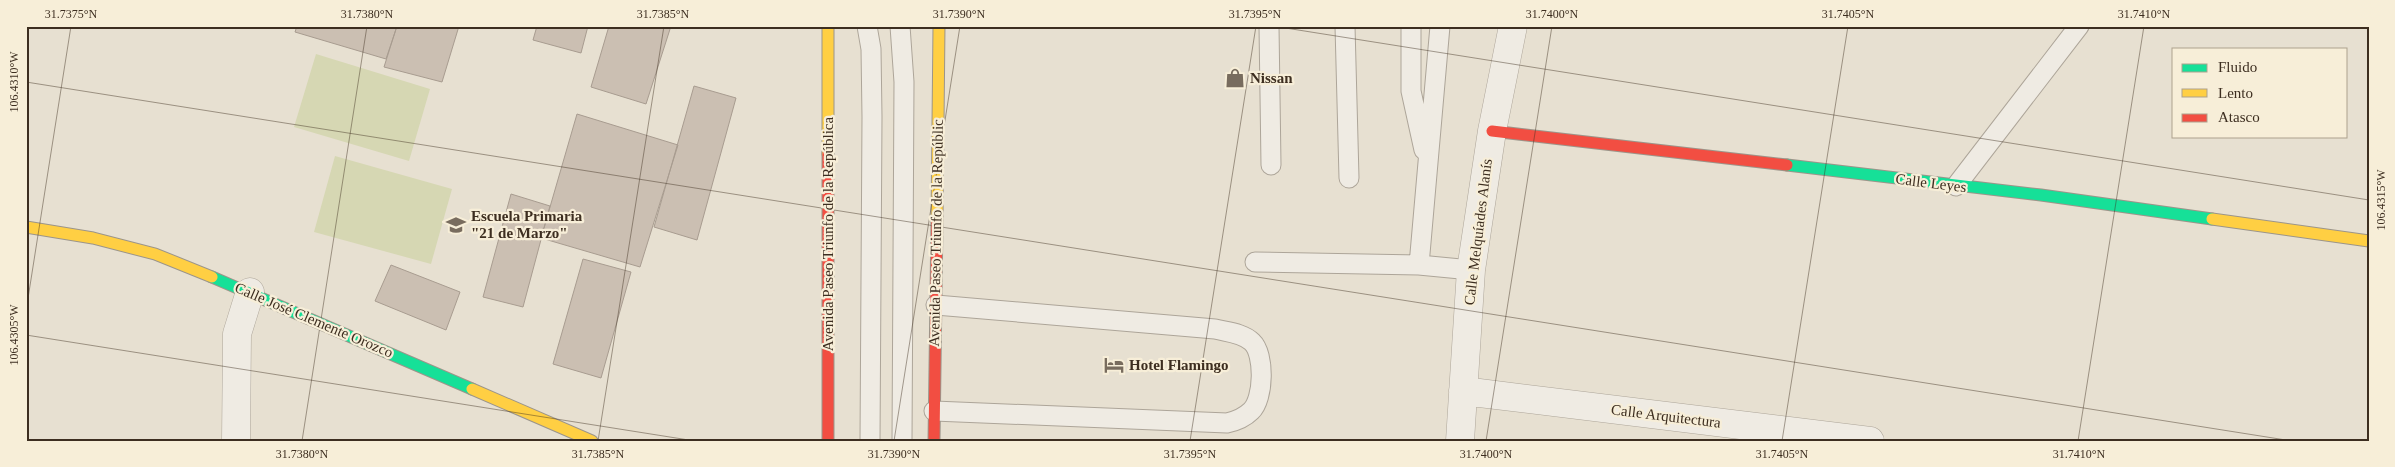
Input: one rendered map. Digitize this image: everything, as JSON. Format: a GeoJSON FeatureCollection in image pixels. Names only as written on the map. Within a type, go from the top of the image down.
{"type":"FeatureCollection","features":[{"type":"Feature","properties":{"kind":"street","name":"Avenida Paseo Triunfo de la República"},"geometry":{"type":"LineString","coordinates":[[828,26],[828,441]]}},
{"type":"Feature","properties":{"kind":"street","name":"Avenida Paseo Triunfo de la Repúblic"},"geometry":{"type":"LineString","coordinates":[[934,441],[939,26]]}},
{"type":"Feature","properties":{"kind":"street","name":"Calle Melquíades Alanís"},"geometry":{"type":"LineString","coordinates":[[1460,441],[1470,270],[1492,131],[1514,26]]}},
{"type":"Feature","properties":{"kind":"street","name":"Calle Leyes"},"geometry":{"type":"LineString","coordinates":[[1492,131],[1956,186],[2369,241]]}},
{"type":"Feature","properties":{"kind":"street","name":"Calle José Clemente Orozco"},"geometry":{"type":"LineString","coordinates":[[26,227],[93,238],[155,254],[250,292],[592,441]]}},
{"type":"Feature","properties":{"kind":"street"},"geometry":{"type":"LineString","coordinates":[[236,441],[237,334],[250,292]]}},
{"type":"Feature","properties":{"kind":"street","name":"Calle Arquitectura"},"geometry":{"type":"LineString","coordinates":[[1463,391],[1870,441]]}},
{"type":"Feature","properties":{"kind":"lane"},"geometry":{"type":"LineString","coordinates":[[867,26],[871,49],[872,117],[870,441]]}},
{"type":"Feature","properties":{"kind":"lane"},"geometry":{"type":"LineString","coordinates":[[900,26],[904,82],[902,441]]}},
{"type":"Feature","properties":{"kind":"lane"},"geometry":{"type":"LineString","coordinates":[[1269,26],[1270,164]]}},
{"type":"Feature","properties":{"kind":"lane"},"geometry":{"type":"LineString","coordinates":[[1345,26],[1349,178]]}},
{"type":"Feature","properties":{"kind":"lane"},"geometry":{"type":"LineString","coordinates":[[1410,26],[1411,91],[1428,168]]}},
{"type":"Feature","properties":{"kind":"lane"},"geometry":{"type":"LineString","coordinates":[[1419,265],[1440,26]]}},
{"type":"Feature","properties":{"kind":"lane"},"geometry":{"type":"LineString","coordinates":[[1956,186],[2079,26]]}},
{"type":"Feature","properties":{"kind":"lane"},"geometry":{"type":"LineString","coordinates":[[1254,262],[1419,265],[1470,270]]}},
{"type":"Feature","properties":{"kind":"lane"},"geometry":{"type":"LineString","coordinates":[[934,411],[1227,423],[1242,419],[1253,410],[1259,396],[1262,366],[1259,350],[1252,341],[1239,334],[1216,329],[936,305]]}},
{"type":"Feature","properties":{"kind":"green space"},"geometry":{"type":"Polygon","coordinates":[[[316,54],[430,89],[409,161],[294,127],[316,54]]]}},
{"type":"Feature","properties":{"kind":"green space"},"geometry":{"type":"Polygon","coordinates":[[[335,156],[452,189],[431,264],[314,232],[335,156]]]}},
{"type":"Feature","properties":{"kind":"building"},"geometry":{"type":"Polygon","coordinates":[[[297,26],[397,26],[386,59],[295,32],[297,26]]]}},
{"type":"Feature","properties":{"kind":"building"},"geometry":{"type":"Polygon","coordinates":[[[397,26],[459,26],[442,82],[384,67],[397,26]]]}},
{"type":"Feature","properties":{"kind":"building"},"geometry":{"type":"Polygon","coordinates":[[[537,26],[588,26],[581,53],[533,40],[537,26]]]}},
{"type":"Feature","properties":{"kind":"building"},"geometry":{"type":"Polygon","coordinates":[[[609,26],[671,26],[646,104],[591,87],[609,26]]]}},
{"type":"Feature","properties":{"kind":"building"},"geometry":{"type":"Polygon","coordinates":[[[694,86],[736,98],[697,240],[654,227],[694,86]]]}},
{"type":"Feature","properties":{"kind":"building"},"geometry":{"type":"Polygon","coordinates":[[[577,114],[678,145],[640,267],[541,238],[577,114]]]}},
{"type":"Feature","properties":{"kind":"building"},"geometry":{"type":"Polygon","coordinates":[[[511,194],[550,206],[523,307],[483,297],[511,194]]]}},
{"type":"Feature","properties":{"kind":"building"},"geometry":{"type":"Polygon","coordinates":[[[583,259],[631,272],[601,378],[553,364],[583,259]]]}},
{"type":"Feature","properties":{"kind":"building"},"geometry":{"type":"Polygon","coordinates":[[[391,265],[460,292],[446,330],[375,301],[391,265]]]}},
{"type":"Feature","properties":{"kind":"traffic: fast"},"geometry":{"type":"LineString","coordinates":[[1787,165],[2041,195],[2212,219]]}},
{"type":"Feature","properties":{"kind":"traffic: fast"},"geometry":{"type":"LineString","coordinates":[[212,277],[472,389]]}},
{"type":"Feature","properties":{"kind":"traffic: slow"},"geometry":{"type":"LineString","coordinates":[[828,26],[828,154]]}},
{"type":"Feature","properties":{"kind":"traffic: slow"},"geometry":{"type":"LineString","coordinates":[[937,221],[939,26]]}},
{"type":"Feature","properties":{"kind":"traffic: slow"},"geometry":{"type":"LineString","coordinates":[[2212,219],[2369,241]]}},
{"type":"Feature","properties":{"kind":"traffic: slow"},"geometry":{"type":"LineString","coordinates":[[26,227],[93,238],[155,254],[212,277]]}},
{"type":"Feature","properties":{"kind":"traffic: slow"},"geometry":{"type":"LineString","coordinates":[[472,389],[592,441]]}},
{"type":"Feature","properties":{"kind":"traffic: jam"},"geometry":{"type":"LineString","coordinates":[[1492,131],[1787,165]]}},
{"type":"Feature","properties":{"kind":"traffic: jam"},"geometry":{"type":"LineString","coordinates":[[828,154],[828,441]]}},
{"type":"Feature","properties":{"kind":"traffic: jam"},"geometry":{"type":"LineString","coordinates":[[934,441],[937,221]]}},
{"type":"Feature","properties":{"kind":"place","name":"Nissan"},"geometry":{"type":"Point","coordinates":[1235,78]}},
{"type":"Feature","properties":{"kind":"place","name":"Escuela Primaria \"21 de Marzo\""},"geometry":{"type":"Point","coordinates":[456,225]}},
{"type":"Feature","properties":{"kind":"place","name":"Hotel Flamingo"},"geometry":{"type":"Point","coordinates":[1114,365]}}]}
